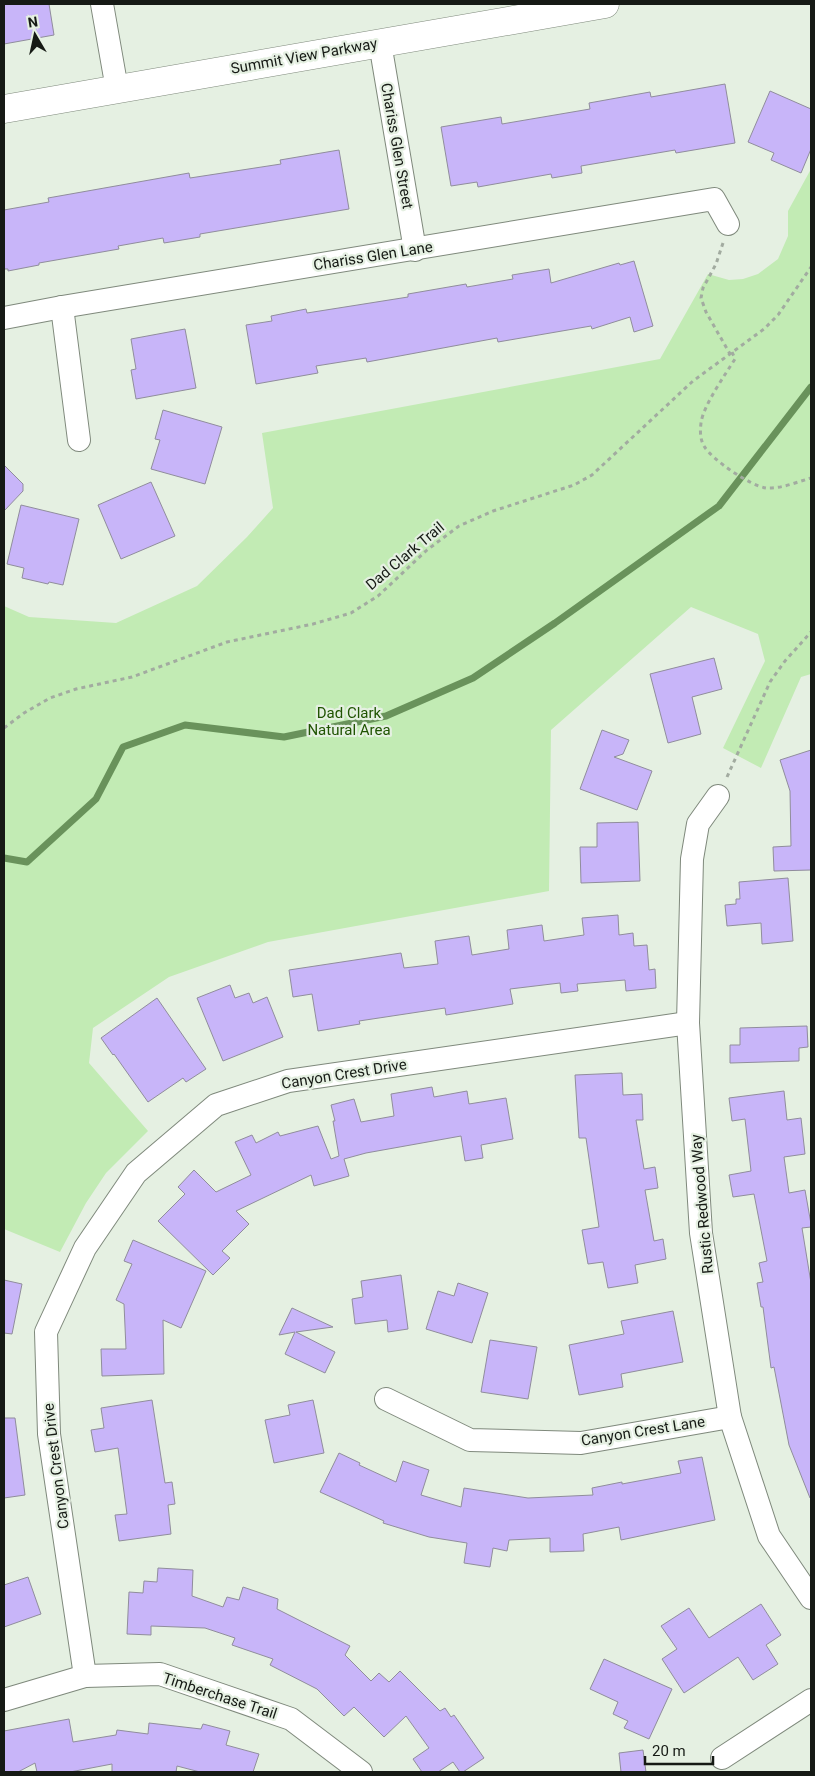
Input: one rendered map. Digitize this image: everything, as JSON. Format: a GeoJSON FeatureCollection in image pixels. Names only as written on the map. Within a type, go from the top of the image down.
{"type":"FeatureCollection","features":[{"type":"Feature","properties":{"kind":"street"},"geometry":{"type":"LineString","coordinates":[[102,4],[117,89]]}},
{"type":"Feature","properties":{"kind":"street","name":"Summit View Parkway"},"geometry":{"type":"LineString","coordinates":[[4,109],[605,4]]}},
{"type":"Feature","properties":{"kind":"street","name":"Chariss Glen Street"},"geometry":{"type":"LineString","coordinates":[[380,43],[415,250]]}},
{"type":"Feature","properties":{"kind":"street","name":"Chariss Glen Lane"},"geometry":{"type":"LineString","coordinates":[[4,318],[714,199],[728,224]]}},
{"type":"Feature","properties":{"kind":"street"},"geometry":{"type":"LineString","coordinates":[[62,307],[79,440]]}},
{"type":"Feature","properties":{"kind":"street","name":"Rustic Redwood Way"},"geometry":{"type":"LineString","coordinates":[[718,796],[698,824],[692,859],[688,1023],[701,1233],[730,1417],[769,1536],[811,1598]]}},
{"type":"Feature","properties":{"kind":"street","name":"Canyon Crest Drive"},"geometry":{"type":"LineString","coordinates":[[85,1676],[49,1434],[46,1332],[85,1248],[136,1173],[216,1106],[288,1081],[688,1023]]}},
{"type":"Feature","properties":{"kind":"street","name":"Canyon Crest Lane"},"geometry":{"type":"LineString","coordinates":[[386,1398],[470,1440],[581,1442],[730,1417]]}},
{"type":"Feature","properties":{"kind":"street","name":"Timberchase Trail"},"geometry":{"type":"LineString","coordinates":[[4,1700],[85,1676],[160,1674],[290,1719],[361,1772]]}},
{"type":"Feature","properties":{"kind":"street"},"geometry":{"type":"LineString","coordinates":[[722,1758],[811,1700]]}},
{"type":"Feature","properties":{"kind":"path"},"geometry":{"type":"LineString","coordinates":[[728,224],[716,264],[703,288],[702,298],[706,312],[734,359],[706,408],[701,421],[700,436],[704,446],[713,457],[756,485],[767,488],[781,487],[811,478]]}},
{"type":"Feature","properties":{"kind":"path","name":"Dad Clark Trail"},"geometry":{"type":"LineString","coordinates":[[4,728],[24,713],[50,698],[76,689],[132,677],[227,642],[313,624],[351,613],[378,596],[427,550],[459,526],[493,511],[574,485],[592,475],[693,381],[764,329],[778,315],[811,267]]}},
{"type":"Feature","properties":{"kind":"path"},"geometry":{"type":"LineString","coordinates":[[718,796],[770,682],[811,632]]}},
{"type":"Feature","properties":{"kind":"green space","name":"Dad Clark Natural Area"},"geometry":{"type":"Polygon","coordinates":[[[811,169],[811,674],[801,677],[761,768],[723,748],[765,661],[758,634],[691,607],[551,730],[549,891],[268,942],[169,977],[93,1028],[89,1063],[148,1131],[106,1173],[86,1203],[60,1252],[4,1229],[4,606],[29,617],[116,623],[197,586],[247,537],[273,508],[262,433],[660,359],[708,274],[729,280],[743,279],[758,274],[778,259],[788,236],[788,211],[811,169]]]}},
{"type":"Feature","properties":{"kind":"building"},"geometry":{"type":"Polygon","coordinates":[[[4,4],[49,4],[54,35],[4,44],[4,4]]]}},
{"type":"Feature","properties":{"kind":"building"},"geometry":{"type":"Polygon","coordinates":[[[725,84],[735,143],[676,153],[675,150],[581,166],[582,173],[552,178],[551,174],[478,187],[477,182],[451,186],[441,127],[501,117],[502,124],[590,109],[589,103],[650,92],[651,97],[725,84]]]}},
{"type":"Feature","properties":{"kind":"building"},"geometry":{"type":"Polygon","coordinates":[[[770,91],[811,109],[811,149],[801,173],[771,160],[774,153],[748,142],[770,91]]]}},
{"type":"Feature","properties":{"kind":"building"},"geometry":{"type":"Polygon","coordinates":[[[339,150],[349,209],[200,234],[200,237],[164,243],[163,238],[118,246],[119,249],[39,263],[39,265],[8,271],[8,269],[4,269],[4,210],[49,202],[48,198],[189,173],[190,178],[281,164],[280,160],[339,150]]]}},
{"type":"Feature","properties":{"kind":"building"},"geometry":{"type":"Polygon","coordinates":[[[634,261],[653,326],[634,332],[630,317],[592,329],[591,326],[498,342],[497,338],[367,362],[366,358],[316,366],[318,373],[256,384],[246,325],[272,321],[271,316],[306,309],[307,313],[408,297],[408,294],[466,284],[467,287],[513,279],[512,275],[549,269],[551,283],[619,263],[620,265],[634,261]]]}},
{"type":"Feature","properties":{"kind":"building"},"geometry":{"type":"Polygon","coordinates":[[[185,329],[196,388],[136,399],[131,370],[136,369],[131,339],[185,329]]]}},
{"type":"Feature","properties":{"kind":"building"},"geometry":{"type":"Polygon","coordinates":[[[163,410],[222,427],[205,484],[151,469],[160,440],[155,439],[163,410]]]}},
{"type":"Feature","properties":{"kind":"building"},"geometry":{"type":"Polygon","coordinates":[[[4,465],[23,484],[23,491],[4,511],[4,465]]]}},
{"type":"Feature","properties":{"kind":"building"},"geometry":{"type":"Polygon","coordinates":[[[151,482],[175,536],[121,559],[98,505],[151,482]]]}},
{"type":"Feature","properties":{"kind":"building"},"geometry":{"type":"Polygon","coordinates":[[[21,505],[79,519],[63,585],[49,582],[48,584],[22,578],[24,568],[7,564],[21,505]]]}},
{"type":"Feature","properties":{"kind":"building"},"geometry":{"type":"Polygon","coordinates":[[[714,658],[722,689],[692,697],[701,734],[668,743],[650,674],[714,658]]]}},
{"type":"Feature","properties":{"kind":"building"},"geometry":{"type":"Polygon","coordinates":[[[602,730],[629,740],[623,754],[614,757],[652,771],[637,810],[580,789],[602,730]]]}},
{"type":"Feature","properties":{"kind":"building"},"geometry":{"type":"Polygon","coordinates":[[[811,750],[811,870],[774,871],[773,847],[791,846],[790,791],[780,760],[811,750]]]}},
{"type":"Feature","properties":{"kind":"building"},"geometry":{"type":"Polygon","coordinates":[[[638,822],[640,881],[581,883],[580,847],[597,847],[597,823],[638,822]]]}},
{"type":"Feature","properties":{"kind":"building"},"geometry":{"type":"Polygon","coordinates":[[[788,878],[793,941],[762,944],[761,923],[727,926],[725,905],[736,904],[736,899],[740,899],[739,882],[788,878]]]}},
{"type":"Feature","properties":{"kind":"building"},"geometry":{"type":"Polygon","coordinates":[[[618,915],[619,935],[633,933],[634,946],[647,945],[649,970],[655,969],[656,988],[626,991],[625,980],[577,984],[578,991],[561,993],[560,983],[510,989],[513,1004],[446,1015],[445,1008],[359,1021],[360,1024],[318,1031],[312,994],[293,997],[289,970],[401,953],[404,968],[438,964],[435,941],[469,936],[472,955],[509,949],[507,930],[542,925],[544,941],[584,935],[582,918],[618,915]]]}},
{"type":"Feature","properties":{"kind":"building"},"geometry":{"type":"Polygon","coordinates":[[[230,985],[235,998],[249,993],[253,1003],[267,997],[283,1037],[223,1061],[197,998],[230,985]]]}},
{"type":"Feature","properties":{"kind":"building"},"geometry":{"type":"Polygon","coordinates":[[[157,998],[206,1069],[186,1082],[183,1078],[148,1102],[101,1038],[157,998]]]}},
{"type":"Feature","properties":{"kind":"building"},"geometry":{"type":"Polygon","coordinates":[[[807,1026],[808,1047],[799,1048],[799,1061],[730,1063],[730,1045],[740,1045],[740,1028],[807,1026]]]}},
{"type":"Feature","properties":{"kind":"building"},"geometry":{"type":"Polygon","coordinates":[[[622,1073],[623,1095],[642,1094],[643,1120],[636,1120],[644,1169],[655,1167],[658,1188],[645,1190],[654,1241],[663,1239],[666,1259],[635,1265],[638,1283],[608,1288],[603,1262],[588,1264],[582,1230],[599,1227],[586,1138],[579,1138],[575,1075],[622,1073]]]}},
{"type":"Feature","properties":{"kind":"building"},"geometry":{"type":"Polygon","coordinates":[[[432,1087],[434,1097],[467,1091],[469,1104],[506,1098],[513,1139],[481,1145],[483,1158],[465,1161],[461,1136],[366,1153],[344,1159],[349,1176],[314,1186],[311,1175],[236,1211],[249,1224],[222,1251],[230,1258],[213,1275],[158,1221],[185,1194],[178,1187],[194,1170],[216,1192],[251,1175],[235,1142],[252,1135],[256,1143],[278,1132],[280,1136],[318,1126],[331,1159],[339,1156],[331,1105],[354,1099],[361,1122],[394,1116],[391,1094],[432,1087]]]}},
{"type":"Feature","properties":{"kind":"building"},"geometry":{"type":"Polygon","coordinates":[[[784,1091],[787,1120],[801,1118],[805,1154],[784,1157],[789,1193],[805,1190],[811,1224],[811,1227],[802,1228],[811,1283],[811,1498],[789,1445],[774,1367],[771,1368],[763,1307],[761,1307],[757,1283],[763,1282],[759,1263],[767,1261],[754,1194],[733,1197],[729,1175],[751,1171],[745,1119],[732,1121],[729,1098],[784,1091]]]}},
{"type":"Feature","properties":{"kind":"building"},"geometry":{"type":"Polygon","coordinates":[[[133,1240],[206,1271],[181,1328],[163,1320],[164,1374],[102,1376],[101,1349],[126,1349],[124,1304],[116,1300],[132,1264],[124,1261],[133,1240]]]}},
{"type":"Feature","properties":{"kind":"building"},"geometry":{"type":"Polygon","coordinates":[[[401,1275],[408,1329],[388,1332],[387,1320],[355,1324],[352,1299],[363,1297],[361,1281],[401,1275]]]}},
{"type":"Feature","properties":{"kind":"building"},"geometry":{"type":"Polygon","coordinates":[[[4,1280],[22,1284],[12,1334],[4,1333],[4,1280]]]}},
{"type":"Feature","properties":{"kind":"building"},"geometry":{"type":"Polygon","coordinates":[[[458,1283],[488,1293],[472,1343],[426,1329],[438,1291],[454,1296],[458,1283]]]}},
{"type":"Feature","properties":{"kind":"building"},"geometry":{"type":"Polygon","coordinates":[[[292,1308],[333,1327],[296,1332],[335,1352],[325,1373],[285,1354],[295,1332],[279,1335],[292,1308]]]}},
{"type":"Feature","properties":{"kind":"building"},"geometry":{"type":"Polygon","coordinates":[[[673,1311],[683,1362],[621,1374],[623,1387],[579,1395],[569,1345],[624,1334],[621,1321],[673,1311]]]}},
{"type":"Feature","properties":{"kind":"building"},"geometry":{"type":"Polygon","coordinates":[[[490,1340],[537,1347],[528,1399],[481,1392],[490,1340]]]}},
{"type":"Feature","properties":{"kind":"building"},"geometry":{"type":"Polygon","coordinates":[[[152,1400],[165,1483],[172,1482],[175,1504],[168,1505],[171,1534],[119,1541],[115,1515],[127,1514],[118,1448],[95,1452],[91,1430],[104,1428],[101,1408],[152,1400]]]}},
{"type":"Feature","properties":{"kind":"building"},"geometry":{"type":"Polygon","coordinates":[[[313,1400],[324,1453],[274,1463],[265,1420],[290,1415],[288,1405],[313,1400]]]}},
{"type":"Feature","properties":{"kind":"building"},"geometry":{"type":"Polygon","coordinates":[[[4,1418],[15,1418],[25,1495],[4,1498],[4,1418]]]}},
{"type":"Feature","properties":{"kind":"building"},"geometry":{"type":"Polygon","coordinates":[[[339,1453],[360,1463],[359,1465],[396,1482],[403,1461],[429,1470],[421,1495],[461,1507],[464,1488],[528,1498],[593,1495],[592,1488],[681,1473],[678,1461],[702,1457],[715,1520],[621,1540],[619,1527],[583,1534],[584,1551],[550,1552],[550,1538],[509,1540],[507,1551],[493,1548],[490,1567],[464,1563],[467,1543],[429,1537],[383,1523],[384,1521],[320,1492],[339,1453]]]}},
{"type":"Feature","properties":{"kind":"building"},"geometry":{"type":"Polygon","coordinates":[[[158,1568],[193,1570],[192,1596],[223,1607],[227,1597],[239,1600],[243,1587],[278,1599],[277,1609],[350,1646],[345,1655],[371,1681],[379,1673],[389,1682],[400,1671],[440,1711],[445,1708],[451,1717],[454,1715],[484,1758],[463,1772],[460,1772],[453,1762],[438,1772],[422,1772],[413,1759],[429,1748],[406,1716],[384,1737],[354,1707],[344,1716],[317,1689],[270,1665],[273,1659],[232,1645],[235,1638],[205,1628],[151,1626],[151,1635],[127,1634],[129,1592],[143,1593],[144,1581],[157,1582],[158,1568]]]}},
{"type":"Feature","properties":{"kind":"building"},"geometry":{"type":"Polygon","coordinates":[[[28,1577],[41,1614],[4,1627],[4,1585],[28,1577]]]}},
{"type":"Feature","properties":{"kind":"building"},"geometry":{"type":"Polygon","coordinates":[[[761,1604],[781,1635],[766,1645],[778,1664],[753,1680],[738,1657],[684,1693],[662,1659],[677,1649],[661,1626],[689,1608],[709,1638],[761,1604]]]}},
{"type":"Feature","properties":{"kind":"building"},"geometry":{"type":"Polygon","coordinates":[[[604,1659],[672,1689],[649,1739],[624,1728],[628,1721],[613,1714],[618,1702],[590,1689],[604,1659]]]}},
{"type":"Feature","properties":{"kind":"building"},"geometry":{"type":"Polygon","coordinates":[[[69,1719],[73,1742],[116,1735],[117,1730],[148,1734],[149,1723],[201,1729],[203,1724],[230,1731],[226,1745],[259,1754],[253,1772],[200,1772],[177,1766],[176,1772],[112,1772],[112,1764],[70,1772],[37,1772],[35,1763],[18,1772],[4,1772],[4,1731],[69,1719]]]}},
{"type":"Feature","properties":{"kind":"building"},"geometry":{"type":"Polygon","coordinates":[[[643,1750],[646,1772],[621,1772],[619,1753],[643,1750]]]}},
{"type":"Feature","properties":{"kind":"waterway"},"geometry":{"type":"LineString","coordinates":[[4,858],[27,862],[96,799],[123,747],[185,725],[284,737],[386,716],[473,678],[555,623],[719,506],[811,387]]}}]}
